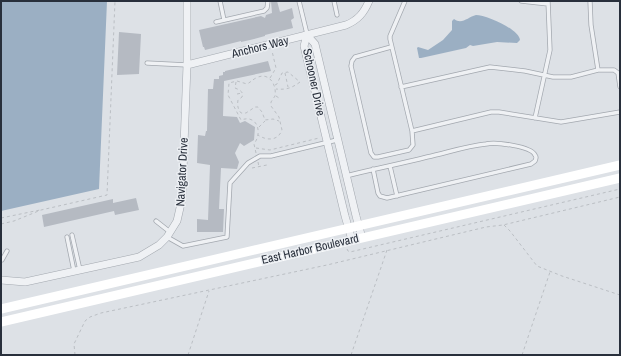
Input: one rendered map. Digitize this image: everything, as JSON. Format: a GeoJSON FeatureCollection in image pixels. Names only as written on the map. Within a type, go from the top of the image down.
{"type":"FeatureCollection","features":[{"type":"Feature","properties":{"kind":"main road","name":"East Harbor Boulevard"},"geometry":{"type":"LineString","coordinates":[[1,309],[620,165]]}},
{"type":"Feature","properties":{"kind":"main road","name":"East Harbor Boulevard"},"geometry":{"type":"LineString","coordinates":[[1,322],[620,178]]}},
{"type":"Feature","properties":{"kind":"street","name":"Navigator Drive"},"geometry":{"type":"LineString","coordinates":[[2,280],[25,282],[139,256],[159,245],[168,235],[179,214],[182,199],[187,65],[187,1]]}},
{"type":"Feature","properties":{"kind":"street","name":"Anchors Way"},"geometry":{"type":"LineString","coordinates":[[187,65],[307,36],[352,23],[363,13],[369,1]]}},
{"type":"Feature","properties":{"kind":"street","name":"Schooner Drive"},"geometry":{"type":"LineString","coordinates":[[352,240],[304,46],[307,36],[315,44],[362,238]]}},
{"type":"Feature","properties":{"kind":"lane"},"geometry":{"type":"LineString","coordinates":[[220,1],[224,20]]}},
{"type":"Feature","properties":{"kind":"lane"},"geometry":{"type":"LineString","coordinates":[[216,22],[264,11],[267,8],[268,1]]}},
{"type":"Feature","properties":{"kind":"lane"},"geometry":{"type":"LineString","coordinates":[[299,1],[307,36]]}},
{"type":"Feature","properties":{"kind":"lane"},"geometry":{"type":"LineString","coordinates":[[334,1],[337,15]]}},
{"type":"Feature","properties":{"kind":"lane"},"geometry":{"type":"LineString","coordinates":[[391,47],[355,57],[351,66],[371,153],[374,157],[409,150],[413,145],[412,131],[391,47],[390,36],[406,1]]}},
{"type":"Feature","properties":{"kind":"lane"},"geometry":{"type":"LineString","coordinates":[[521,1],[548,2],[550,50],[535,118]]}},
{"type":"Feature","properties":{"kind":"lane"},"geometry":{"type":"LineString","coordinates":[[590,1],[591,25],[598,70]]}},
{"type":"Feature","properties":{"kind":"lane"},"geometry":{"type":"LineString","coordinates":[[147,64],[187,65]]}},
{"type":"Feature","properties":{"kind":"lane"},"geometry":{"type":"LineString","coordinates":[[401,87],[490,67],[525,71],[553,77],[571,76],[598,70],[614,70],[619,73],[620,87]]}},
{"type":"Feature","properties":{"kind":"lane"},"geometry":{"type":"LineString","coordinates":[[412,131],[491,112],[570,122],[620,112]]}},
{"type":"Feature","properties":{"kind":"lane"},"geometry":{"type":"LineString","coordinates":[[156,221],[168,235],[183,246],[227,237],[230,183],[248,163],[260,156],[271,156],[338,140]]}},
{"type":"Feature","properties":{"kind":"lane"},"geometry":{"type":"LineString","coordinates":[[346,176],[373,169],[488,143],[505,144],[530,149],[536,155],[535,161],[531,164],[387,198],[380,196],[373,169]]}},
{"type":"Feature","properties":{"kind":"lane"},"geometry":{"type":"LineString","coordinates":[[390,166],[397,196]]}},
{"type":"Feature","properties":{"kind":"lane"},"geometry":{"type":"LineString","coordinates":[[72,235],[77,271]]}},
{"type":"Feature","properties":{"kind":"lane"},"geometry":{"type":"LineString","coordinates":[[67,237],[77,271]]}},
{"type":"Feature","properties":{"kind":"lane"},"geometry":{"type":"LineString","coordinates":[[2,260],[7,251]]}},
{"type":"Feature","properties":{"kind":"path"},"geometry":{"type":"LineString","coordinates":[[1,218],[107,194],[115,1]]}},
{"type":"Feature","properties":{"kind":"path"},"geometry":{"type":"LineString","coordinates":[[270,79],[276,68],[272,51]]}},
{"type":"Feature","properties":{"kind":"path"},"geometry":{"type":"LineString","coordinates":[[275,86],[282,73],[285,72]]}},
{"type":"Feature","properties":{"kind":"path"},"geometry":{"type":"LineString","coordinates":[[285,72],[289,88]]}},
{"type":"Feature","properties":{"kind":"path"},"geometry":{"type":"LineString","coordinates":[[276,88],[284,90],[293,88],[300,82],[288,72],[285,72]]}},
{"type":"Feature","properties":{"kind":"path"},"geometry":{"type":"LineString","coordinates":[[258,135],[272,140],[278,137],[281,133],[282,129],[279,117],[271,106],[271,102],[276,96],[275,86],[270,79],[262,77],[257,78],[247,84],[236,82],[229,83],[228,95],[241,120],[250,119],[258,127],[258,135],[254,144],[259,167]]}},
{"type":"Feature","properties":{"kind":"path"},"geometry":{"type":"LineString","coordinates":[[236,82],[235,88],[242,93]]}},
{"type":"Feature","properties":{"kind":"path"},"geometry":{"type":"LineString","coordinates":[[237,94],[242,93]]}},
{"type":"Feature","properties":{"kind":"path"},"geometry":{"type":"LineString","coordinates":[[242,93],[242,97],[238,100],[238,110],[241,113],[246,113],[258,107],[265,120]]}},
{"type":"Feature","properties":{"kind":"path"},"geometry":{"type":"LineString","coordinates":[[258,127],[265,120],[273,119],[280,122]]}},
{"type":"Feature","properties":{"kind":"path"},"geometry":{"type":"LineString","coordinates":[[255,148],[270,150],[319,138],[321,136]]}},
{"type":"Feature","properties":{"kind":"path"},"geometry":{"type":"LineString","coordinates":[[252,168],[267,165]]}},
{"type":"Feature","properties":{"kind":"path"},"geometry":{"type":"LineString","coordinates":[[347,249],[350,252],[620,189]]}},
{"type":"Feature","properties":{"kind":"path"},"geometry":{"type":"LineString","coordinates":[[75,355],[74,344],[85,321],[90,317],[101,313],[327,265],[486,227],[503,225],[620,196]]}},
{"type":"Feature","properties":{"kind":"path"},"geometry":{"type":"LineString","coordinates":[[1,224],[14,221],[41,210]]}},
{"type":"Feature","properties":{"kind":"path"},"geometry":{"type":"LineString","coordinates":[[503,225],[510,231],[537,266],[620,295]]}},
{"type":"Feature","properties":{"kind":"path"},"geometry":{"type":"LineString","coordinates":[[351,355],[387,250]]}},
{"type":"Feature","properties":{"kind":"path"},"geometry":{"type":"LineString","coordinates":[[522,355],[550,271]]}},
{"type":"Feature","properties":{"kind":"path"},"geometry":{"type":"LineString","coordinates":[[188,355],[209,290]]}},
{"type":"Feature","properties":{"kind":"water"},"geometry":{"type":"Polygon","coordinates":[[[1,1],[107,1],[99,189],[1,211],[1,1]]]}},
{"type":"Feature","properties":{"kind":"water"},"geometry":{"type":"Polygon","coordinates":[[[476,15],[501,23],[514,31],[520,40],[517,43],[497,42],[473,46],[470,45],[466,48],[419,58],[417,48],[428,50],[443,40],[452,30],[452,21],[454,19],[457,21],[462,21],[476,15]]]}},
{"type":"Feature","properties":{"kind":"building"},"geometry":{"type":"Polygon","coordinates":[[[271,1],[277,1],[280,12],[292,8],[294,18],[291,20],[293,28],[250,40],[205,50],[199,30],[261,16],[265,18],[266,15],[272,13],[271,1]]]}},
{"type":"Feature","properties":{"kind":"building"},"geometry":{"type":"Polygon","coordinates":[[[119,32],[141,34],[139,74],[117,75],[119,32]]]}},
{"type":"Feature","properties":{"kind":"building"},"geometry":{"type":"Polygon","coordinates":[[[268,61],[271,71],[224,81],[223,116],[237,117],[240,123],[245,121],[255,127],[254,140],[244,146],[240,143],[235,153],[239,162],[237,169],[221,168],[219,209],[224,209],[223,232],[197,232],[197,219],[208,220],[210,165],[197,163],[198,135],[205,136],[207,131],[208,89],[213,89],[214,79],[219,79],[219,76],[223,75],[223,72],[225,71],[268,61]]]}},
{"type":"Feature","properties":{"kind":"building"},"geometry":{"type":"Polygon","coordinates":[[[136,198],[139,210],[115,215],[114,211],[44,227],[42,215],[113,199],[113,203],[136,198]]]}}]}
